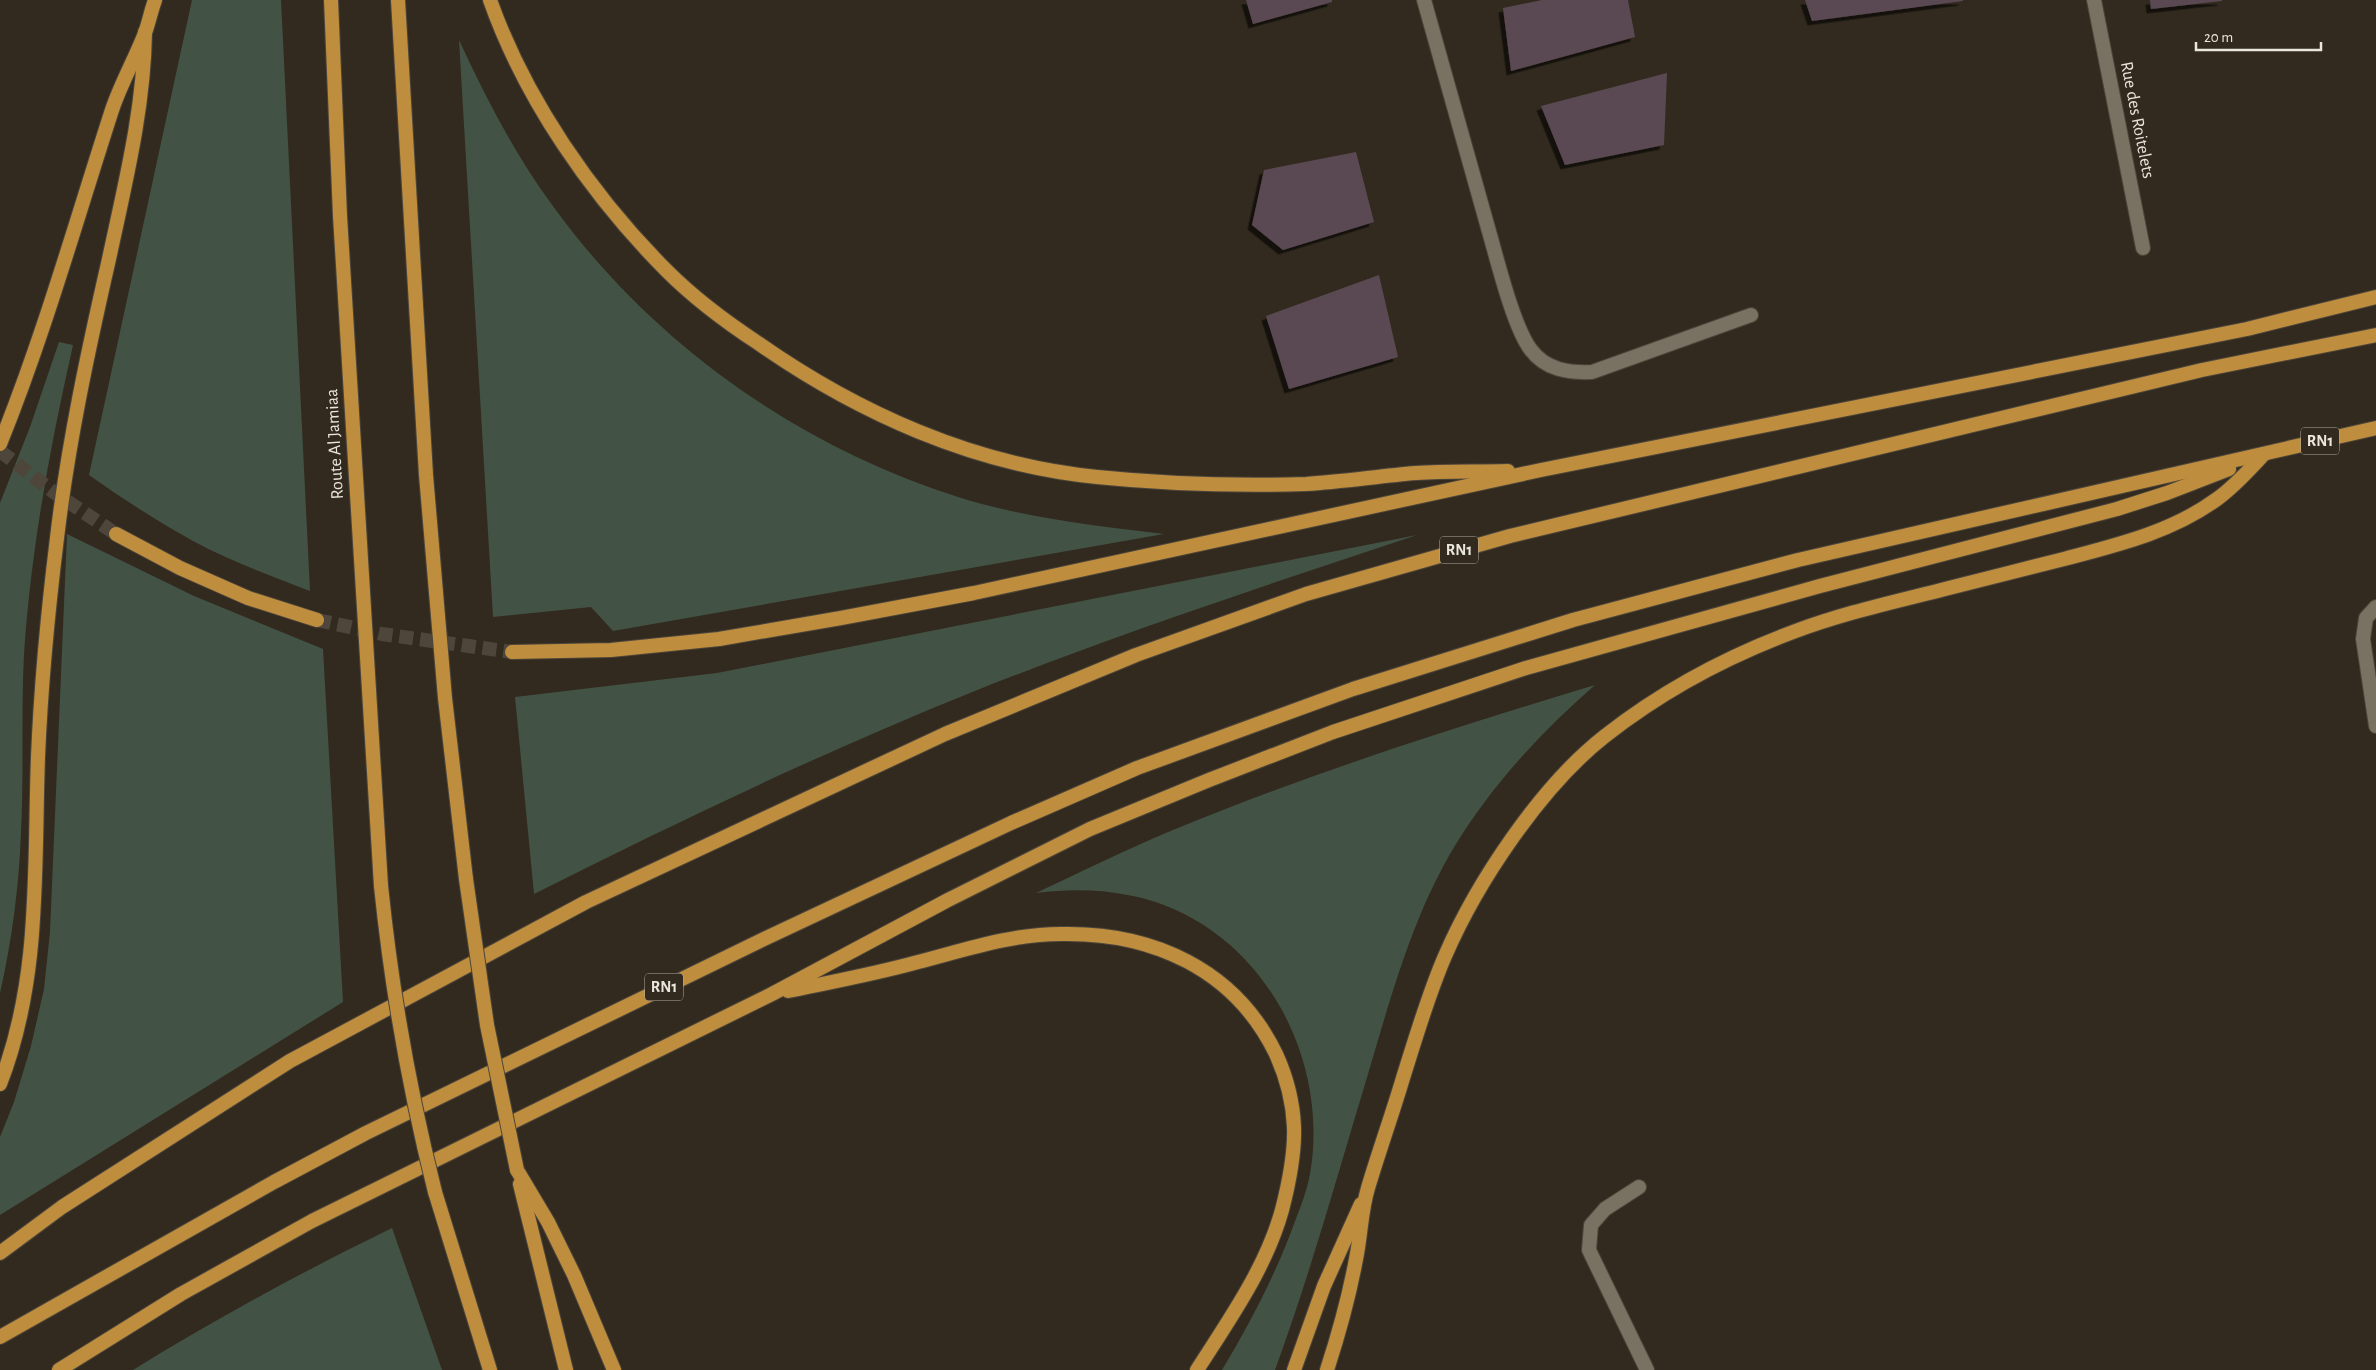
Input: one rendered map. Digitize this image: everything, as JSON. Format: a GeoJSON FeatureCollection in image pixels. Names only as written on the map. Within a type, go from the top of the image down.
{"type":"FeatureCollection","features":[{"type":"Feature","properties":{"kind":"highway"},"geometry":{"type":"LineString","coordinates":[[0,444],[20,394],[59,279],[113,108],[127,70],[145,32],[154,0]]}},
{"type":"Feature","properties":{"kind":"highway","name":"Route Al Jamiaa"},"geometry":{"type":"LineString","coordinates":[[330,0],[340,216],[381,886],[389,964],[401,1041],[416,1116],[435,1192],[490,1370]]}},
{"type":"Feature","properties":{"kind":"highway"},"geometry":{"type":"LineString","coordinates":[[398,0],[426,475],[445,698],[466,879],[487,1025],[517,1170],[566,1370]]}},
{"type":"Feature","properties":{"kind":"highway"},"geometry":{"type":"LineString","coordinates":[[490,0],[498,23],[544,117],[601,196],[667,271],[728,322],[802,374],[862,407],[951,445],[1031,468],[1096,477],[1193,484],[1307,484],[1417,473],[1541,470]]}},
{"type":"Feature","properties":{"kind":"highway"},"geometry":{"type":"LineString","coordinates":[[0,1084],[19,1025],[28,976],[34,926],[40,729],[46,635],[57,535],[79,405],[136,131],[145,71],[145,32]]}},
{"type":"Feature","properties":{"kind":"highway"},"geometry":{"type":"LineString","coordinates":[[512,652],[611,650],[719,639],[984,591],[1541,470],[2247,329],[2376,297]]}},
{"type":"Feature","properties":{"kind":"highway","name":"RN1"},"geometry":{"type":"LineString","coordinates":[[0,1253],[62,1207],[290,1061],[586,902],[945,734],[1136,655],[1306,594],[1510,536],[2202,370],[2376,335]]}},
{"type":"Feature","properties":{"kind":"highway","name":"RN1"},"geometry":{"type":"LineString","coordinates":[[0,1337],[274,1182],[374,1129],[764,939],[1011,823],[1137,768],[1353,689],[1573,620],[1798,560],[2376,428]]}},
{"type":"Feature","properties":{"kind":"highway"},"geometry":{"type":"LineString","coordinates":[[59,1370],[181,1294],[312,1221],[772,994],[948,900],[1090,829],[1333,732],[1438,696],[1624,640],[1838,581],[2117,509],[2167,493],[2264,454]]}},
{"type":"Feature","properties":{"kind":"highway"},"geometry":{"type":"LineString","coordinates":[[1327,1370],[1344,1316],[1357,1255],[1367,1192],[1427,1005],[1446,954],[1470,906],[1497,860],[1529,816],[1564,775],[1603,737],[1694,677],[1743,652],[1846,614],[2098,550],[2160,530],[2190,516],[2217,499],[2242,478],[2264,454]]}},
{"type":"Feature","properties":{"kind":"highway"},"geometry":{"type":"LineString","coordinates":[[116,534],[180,568],[231,590],[318,620]]}},
{"type":"Feature","properties":{"kind":"highway"},"geometry":{"type":"LineString","coordinates":[[772,994],[870,974],[1010,938],[1061,934],[1114,936],[1151,946],[1197,966],[1229,988],[1260,1026],[1281,1066],[1290,1095],[1293,1117],[1293,1155],[1281,1212],[1256,1272],[1197,1370]]}},
{"type":"Feature","properties":{"kind":"highway"},"geometry":{"type":"LineString","coordinates":[[517,1170],[548,1222],[574,1276],[614,1370]]}},
{"type":"Feature","properties":{"kind":"highway"},"geometry":{"type":"LineString","coordinates":[[1294,1370],[1336,1254],[1367,1192]]}},
{"type":"Feature","properties":{"kind":"street"},"geometry":{"type":"LineString","coordinates":[[1424,0],[1499,265],[1522,336],[1531,350],[1544,362],[1559,370],[1592,372],[1750,315]]}},
{"type":"Feature","properties":{"kind":"street","name":"Rue des Roitelets"},"geometry":{"type":"LineString","coordinates":[[2094,0],[2143,248]]}},
{"type":"Feature","properties":{"kind":"street"},"geometry":{"type":"LineString","coordinates":[[2376,607],[2366,618],[2363,638],[2376,726]]}},
{"type":"Feature","properties":{"kind":"street"},"geometry":{"type":"LineString","coordinates":[[1639,1186],[1605,1209],[1591,1226],[1589,1250],[1647,1370]]}},
{"type":"Feature","properties":{"kind":"green space"},"geometry":{"type":"Polygon","coordinates":[[[192,0],[281,0],[310,591],[236,562],[193,541],[140,510],[89,475],[192,0]]]}},
{"type":"Feature","properties":{"kind":"green space"},"geometry":{"type":"Polygon","coordinates":[[[459,40],[490,104],[525,165],[565,222],[610,276],[659,324],[712,369],[769,409],[829,443],[892,473],[958,497],[1034,516],[1164,534],[613,631],[591,607],[493,617],[459,40]]]}},
{"type":"Feature","properties":{"kind":"green space"},"geometry":{"type":"Polygon","coordinates":[[[59,342],[73,345],[42,498],[31,576],[24,654],[22,810],[19,872],[11,933],[0,993],[0,503],[30,427],[59,342]]]}},
{"type":"Feature","properties":{"kind":"green space"},"geometry":{"type":"Polygon","coordinates":[[[67,534],[194,596],[323,649],[343,1002],[0,1215],[0,1137],[14,1102],[31,1046],[44,989],[50,932],[67,534]]]}},
{"type":"Feature","properties":{"kind":"green space"},"geometry":{"type":"Polygon","coordinates":[[[1417,535],[1136,630],[970,693],[750,789],[534,894],[515,697],[717,673],[1417,535]]]}},
{"type":"Feature","properties":{"kind":"green space"},"geometry":{"type":"Polygon","coordinates":[[[1595,685],[1537,740],[1502,779],[1456,844],[1441,870],[1406,951],[1313,1256],[1275,1370],[1222,1370],[1270,1281],[1287,1243],[1309,1180],[1314,1129],[1309,1084],[1296,1040],[1276,1000],[1249,964],[1216,934],[1177,910],[1133,896],[1109,892],[1072,890],[1036,893],[1156,837],[1277,789],[1435,735],[1595,685]]]}},
{"type":"Feature","properties":{"kind":"green space"},"geometry":{"type":"Polygon","coordinates":[[[392,1228],[442,1370],[133,1370],[261,1296],[392,1228]]]}},
{"type":"Feature","properties":{"kind":"building"},"geometry":{"type":"Polygon","coordinates":[[[1246,0],[1332,0],[1332,2],[1253,24],[1246,0]]]}},
{"type":"Feature","properties":{"kind":"building"},"geometry":{"type":"Polygon","coordinates":[[[1542,0],[1628,0],[1635,37],[1511,71],[1503,8],[1542,0]]]}},
{"type":"Feature","properties":{"kind":"building"},"geometry":{"type":"Polygon","coordinates":[[[1805,0],[1963,0],[1963,1],[1812,21],[1805,0]]]}},
{"type":"Feature","properties":{"kind":"building"},"geometry":{"type":"Polygon","coordinates":[[[2150,0],[2222,0],[2222,1],[2151,9],[2150,0]]]}},
{"type":"Feature","properties":{"kind":"building"},"geometry":{"type":"Polygon","coordinates":[[[1667,73],[1664,145],[1565,165],[1541,106],[1667,73]]]}},
{"type":"Feature","properties":{"kind":"building"},"geometry":{"type":"Polygon","coordinates":[[[1356,152],[1374,222],[1283,250],[1252,225],[1264,170],[1356,152]]]}},
{"type":"Feature","properties":{"kind":"building"},"geometry":{"type":"Polygon","coordinates":[[[1379,275],[1398,357],[1289,389],[1266,316],[1379,275]]]}},
{"type":"Feature","properties":{"kind":"tunnel"},"geometry":{"type":"LineString","coordinates":[[0,451],[55,493],[116,534]]}},
{"type":"Feature","properties":{"kind":"tunnel"},"geometry":{"type":"LineString","coordinates":[[317,620],[382,634],[512,652]]}}]}
